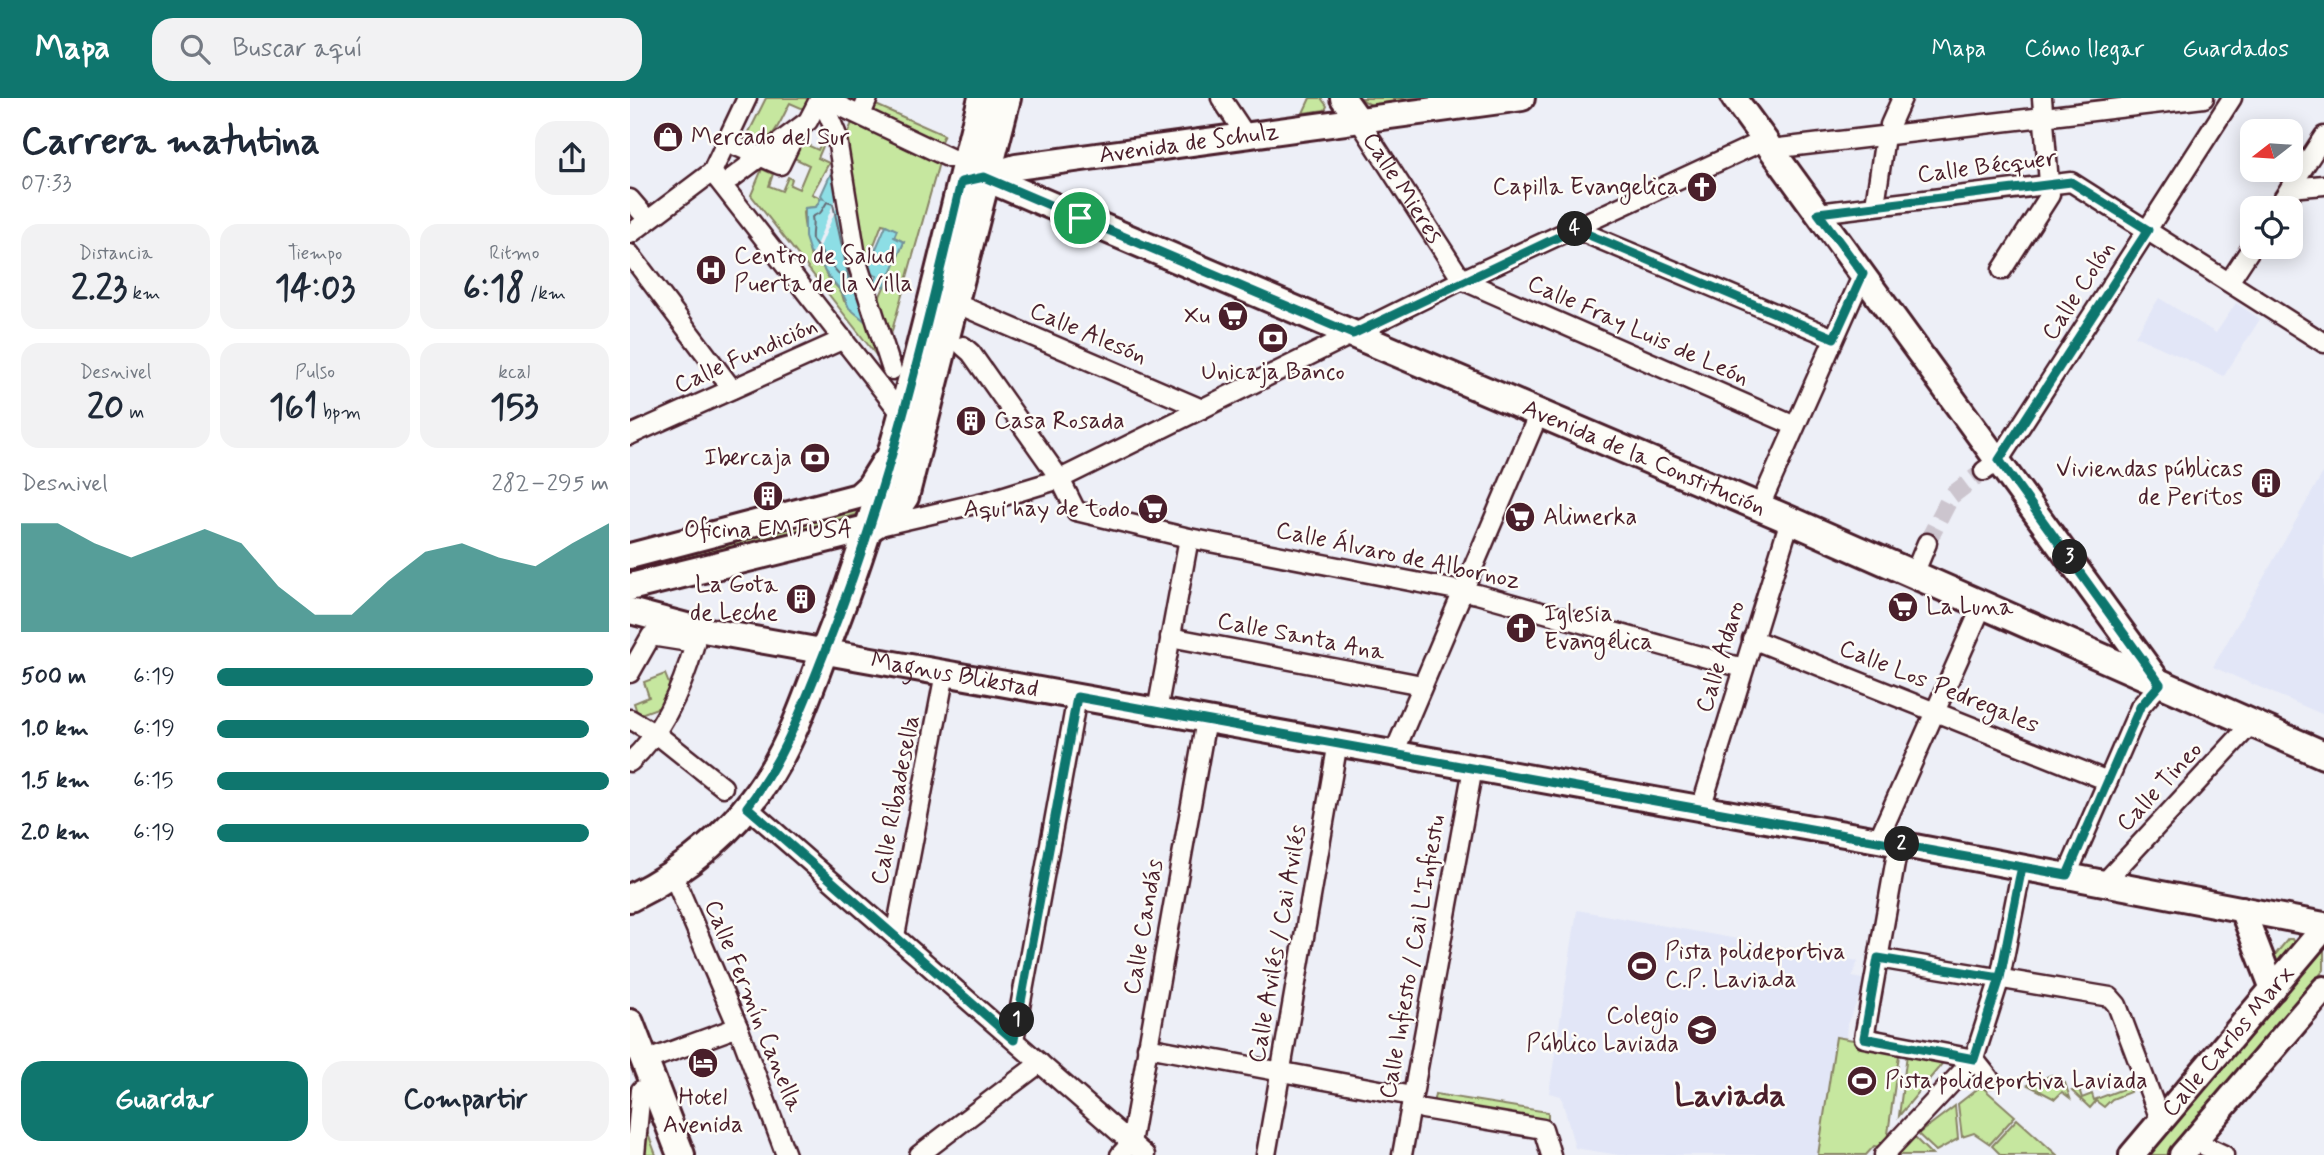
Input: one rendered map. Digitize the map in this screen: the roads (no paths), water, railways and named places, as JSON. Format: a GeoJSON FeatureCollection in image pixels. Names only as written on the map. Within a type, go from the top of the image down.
{"type":"FeatureCollection","features":[{"type":"Feature","properties":{"kind":"main road"},"geometry":{"type":"LineString","coordinates":[[630,898],[673,875],[701,853],[747,807],[786,746],[825,651],[870,528],[893,447],[914,418],[955,303],[982,98]]}},
{"type":"Feature","properties":{"kind":"main road"},"geometry":{"type":"LineString","coordinates":[[630,587],[870,528],[894,513],[905,498],[914,418],[973,180],[998,130],[1007,98]]}},
{"type":"Feature","properties":{"kind":"main road","name":"Avenida de la Constitución"},"geometry":{"type":"LineString","coordinates":[[973,180],[1353,334],[1539,413],[1983,604],[2324,755]]}},
{"type":"Feature","properties":{"kind":"main road"},"geometry":{"type":"LineString","coordinates":[[630,1023],[681,1155]]}},
{"type":"Feature","properties":{"kind":"street"},"geometry":{"type":"LineString","coordinates":[[630,234],[712,172],[747,98]]}},
{"type":"Feature","properties":{"kind":"street"},"geometry":{"type":"LineString","coordinates":[[836,133],[868,98]]}},
{"type":"Feature","properties":{"kind":"street"},"geometry":{"type":"LineString","coordinates":[[1220,98],[1245,134]]}},
{"type":"Feature","properties":{"kind":"street","name":"Calle Mieres"},"geometry":{"type":"LineString","coordinates":[[1343,98],[1462,280]]}},
{"type":"Feature","properties":{"kind":"street","name":"Avenida de Schulz"},"geometry":{"type":"LineString","coordinates":[[973,180],[1016,167],[1522,98]]}},
{"type":"Feature","properties":{"kind":"street"},"geometry":{"type":"LineString","coordinates":[[1734,98],[1863,274],[1992,465],[2160,684],[2140,707],[2067,875]]}},
{"type":"Feature","properties":{"kind":"street"},"geometry":{"type":"LineString","coordinates":[[1875,205],[1887,130],[1902,98]]}},
{"type":"Feature","properties":{"kind":"street"},"geometry":{"type":"LineString","coordinates":[[2002,270],[2050,195],[2042,98]]}},
{"type":"Feature","properties":{"kind":"street"},"geometry":{"type":"LineString","coordinates":[[870,528],[988,501],[1060,479],[1462,280],[1768,145],[1887,130],[2044,117],[2204,98]]}},
{"type":"Feature","properties":{"kind":"street","name":"Calle Colón"},"geometry":{"type":"LineString","coordinates":[[1992,465],[2232,98]]}},
{"type":"Feature","properties":{"kind":"street"},"geometry":{"type":"LineString","coordinates":[[823,102],[854,112],[950,158]]}},
{"type":"Feature","properties":{"kind":"street"},"geometry":{"type":"LineString","coordinates":[[732,178],[802,126],[823,102]]}},
{"type":"Feature","properties":{"kind":"street"},"geometry":{"type":"LineString","coordinates":[[823,102],[836,133],[858,262],[892,370]]}},
{"type":"Feature","properties":{"kind":"street"},"geometry":{"type":"LineString","coordinates":[[802,126],[836,133]]}},
{"type":"Feature","properties":{"kind":"street"},"geometry":{"type":"LineString","coordinates":[[998,130],[1000,157],[1016,167]]}},
{"type":"Feature","properties":{"kind":"street"},"geometry":{"type":"LineString","coordinates":[[2285,196],[2324,136]]}},
{"type":"Feature","properties":{"kind":"street"},"geometry":{"type":"LineString","coordinates":[[736,146],[762,157]]}},
{"type":"Feature","properties":{"kind":"street"},"geometry":{"type":"LineString","coordinates":[[712,172],[844,339],[914,418]]}},
{"type":"Feature","properties":{"kind":"street","name":"Calle Bécquer"},"geometry":{"type":"LineString","coordinates":[[1818,213],[2071,182],[2324,343]]}},
{"type":"Feature","properties":{"kind":"street"},"geometry":{"type":"LineString","coordinates":[[2290,188],[2324,185]]}},
{"type":"Feature","properties":{"kind":"street"},"geometry":{"type":"LineString","coordinates":[[630,199],[649,220]]}},
{"type":"Feature","properties":{"kind":"street"},"geometry":{"type":"LineString","coordinates":[[1575,229],[1834,338]]}},
{"type":"Feature","properties":{"kind":"street"},"geometry":{"type":"LineString","coordinates":[[630,254],[732,389]]}},
{"type":"Feature","properties":{"kind":"street"},"geometry":{"type":"LineString","coordinates":[[2230,282],[2244,259]]}},
{"type":"Feature","properties":{"kind":"street"},"geometry":{"type":"LineString","coordinates":[[1759,508],[1863,274]]}},
{"type":"Feature","properties":{"kind":"street","name":"Calle Fray Luis de León"},"geometry":{"type":"LineString","coordinates":[[1462,280],[1795,426]]}},
{"type":"Feature","properties":{"kind":"street","name":"Calle Alesón"},"geometry":{"type":"LineString","coordinates":[[955,303],[1202,409]]}},
{"type":"Feature","properties":{"kind":"street","name":"Calle Fundición"},"geometry":{"type":"LineString","coordinates":[[630,435],[844,339]]}},
{"type":"Feature","properties":{"kind":"street","name":"Calle Álvaro de Albornoz"},"geometry":{"type":"LineString","coordinates":[[967,350],[1060,479],[1076,511],[1189,538],[1462,591],[1743,668]]}},
{"type":"Feature","properties":{"kind":"street"},"geometry":{"type":"LineString","coordinates":[[1394,753],[1539,413]]}},
{"type":"Feature","properties":{"kind":"street"},"geometry":{"type":"LineString","coordinates":[[630,556],[858,496],[869,486],[893,447]]}},
{"type":"Feature","properties":{"kind":"street","name":"Calle Adaro"},"geometry":{"type":"LineString","coordinates":[[1701,808],[1790,520]]}},
{"type":"Feature","properties":{"kind":"street"},"geometry":{"type":"LineString","coordinates":[[1157,711],[1189,538]]}},
{"type":"Feature","properties":{"kind":"street"},"geometry":{"type":"LineString","coordinates":[[1914,574],[1927,542]]}},
{"type":"Feature","properties":{"kind":"street"},"geometry":{"type":"LineString","coordinates":[[1878,840],[1983,604]]}},
{"type":"Feature","properties":{"kind":"street","name":"Magnus Blikstad"},"geometry":{"type":"LineString","coordinates":[[638,615],[1077,697],[1878,840],[2324,926]]}},
{"type":"Feature","properties":{"kind":"street"},"geometry":{"type":"LineString","coordinates":[[630,673],[651,636],[695,643],[683,679],[657,735],[630,762]]}},
{"type":"Feature","properties":{"kind":"street","name":"Calle Santa Ana"},"geometry":{"type":"LineString","coordinates":[[1170,637],[1422,685]]}},
{"type":"Feature","properties":{"kind":"street","name":"Calle Los Pedregales"},"geometry":{"type":"LineString","coordinates":[[1752,639],[2108,781]]}},
{"type":"Feature","properties":{"kind":"street","name":"Calle Ribadesella"},"geometry":{"type":"LineString","coordinates":[[895,936],[945,673]]}},
{"type":"Feature","properties":{"kind":"street"},"geometry":{"type":"LineString","coordinates":[[1014,1040],[1077,697]]}},
{"type":"Feature","properties":{"kind":"street"},"geometry":{"type":"LineString","coordinates":[[630,719],[657,735],[723,787]]}},
{"type":"Feature","properties":{"kind":"street","name":"Calle Candás"},"geometry":{"type":"LineString","coordinates":[[1125,1149],[1147,1047],[1206,720]]}},
{"type":"Feature","properties":{"kind":"street","name":"Calle Tineo"},"geometry":{"type":"LineString","coordinates":[[2103,884],[2253,722]]}},
{"type":"Feature","properties":{"kind":"street","name":"Calle Avilés / Cai Avilés"},"geometry":{"type":"LineString","coordinates":[[1266,1155],[1338,742]]}},
{"type":"Feature","properties":{"kind":"street","name":"Calle Infiesto / Cai L'Infiestu"},"geometry":{"type":"LineString","coordinates":[[1402,1155],[1418,1102],[1473,768]]}},
{"type":"Feature","properties":{"kind":"street"},"geometry":{"type":"LineString","coordinates":[[747,807],[1040,1063],[1125,1149],[1145,1155]]}},
{"type":"Feature","properties":{"kind":"street"},"geometry":{"type":"LineString","coordinates":[[1896,858],[1864,1038],[1974,1059],[1989,1078]]}},
{"type":"Feature","properties":{"kind":"street"},"geometry":{"type":"LineString","coordinates":[[1884,1155],[1974,1059],[2000,978],[2022,867]]}},
{"type":"Feature","properties":{"kind":"street","name":"Calle Fermín Canella"},"geometry":{"type":"LineString","coordinates":[[673,875],[738,1027],[786,1155]]}},
{"type":"Feature","properties":{"kind":"street"},"geometry":{"type":"LineString","coordinates":[[2242,909],[2273,989]]}},
{"type":"Feature","properties":{"kind":"street","name":"Calle Carlos Marx"},"geometry":{"type":"LineString","coordinates":[[2132,1155],[2324,926]]}},
{"type":"Feature","properties":{"kind":"street"},"geometry":{"type":"LineString","coordinates":[[1878,958],[2110,997],[2116,1005],[2161,1122]]}},
{"type":"Feature","properties":{"kind":"street"},"geometry":{"type":"LineString","coordinates":[[2224,1155],[2188,1148],[2324,989]]}},
{"type":"Feature","properties":{"kind":"street"},"geometry":{"type":"LineString","coordinates":[[645,1061],[738,1027]]}},
{"type":"Feature","properties":{"kind":"street"},"geometry":{"type":"LineString","coordinates":[[1147,1047],[1543,1129],[1551,1155]]}},
{"type":"Feature","properties":{"kind":"street"},"geometry":{"type":"LineString","coordinates":[[919,1155],[1040,1063]]}},
{"type":"Feature","properties":{"kind":"street"},"geometry":{"type":"LineString","coordinates":[[635,1155],[641,1090]]}},
{"type":"Feature","properties":{"kind":"water"},"geometry":{"type":"Polygon","coordinates":[[[831,173],[835,175],[868,319],[866,322],[849,308],[842,292],[825,272],[821,261],[810,253],[805,237],[805,208],[816,207],[821,198],[824,199],[821,195],[831,173]]]}},
{"type":"Feature","properties":{"kind":"water"},"geometry":{"type":"Polygon","coordinates":[[[886,225],[897,230],[894,237],[904,242],[885,287],[874,282],[877,276],[866,272],[886,225]]]}},
{"type":"Feature","properties":{"kind":"tunnel"},"geometry":{"type":"LineString","coordinates":[[1927,543],[1951,496],[1984,471]]}},
{"type":"Feature","properties":{"kind":"place","name":"Mercado del Sur"},"geometry":{"type":"Point","coordinates":[668,137]}},
{"type":"Feature","properties":{"kind":"place","name":"Capilla Evangelica"},"geometry":{"type":"Point","coordinates":[1702,187]}},
{"type":"Feature","properties":{"kind":"place","name":"Centro de Salud Puerta de la Villa"},"geometry":{"type":"Point","coordinates":[711,270]}},
{"type":"Feature","properties":{"kind":"place","name":"Xu"},"geometry":{"type":"Point","coordinates":[1233,316]}},
{"type":"Feature","properties":{"kind":"place","name":"Unicaja Banco"},"geometry":{"type":"Point","coordinates":[1273,338]}},
{"type":"Feature","properties":{"kind":"place","name":"Casa Rosada"},"geometry":{"type":"Point","coordinates":[971,421]}},
{"type":"Feature","properties":{"kind":"place","name":"Ibercaja"},"geometry":{"type":"Point","coordinates":[815,458]}},
{"type":"Feature","properties":{"kind":"place","name":"Viviendas públicas de Peritos"},"geometry":{"type":"Point","coordinates":[2266,483]}},
{"type":"Feature","properties":{"kind":"place","name":"Oficina EMTUSA"},"geometry":{"type":"Point","coordinates":[768,496]}},
{"type":"Feature","properties":{"kind":"place","name":"Aqui hay de todo"},"geometry":{"type":"Point","coordinates":[1153,509]}},
{"type":"Feature","properties":{"kind":"place","name":"Alimerka"},"geometry":{"type":"Point","coordinates":[1520,517]}},
{"type":"Feature","properties":{"kind":"place","name":"La Gota de Leche"},"geometry":{"type":"Point","coordinates":[801,599]}},
{"type":"Feature","properties":{"kind":"place","name":"La Luna"},"geometry":{"type":"Point","coordinates":[1903,607]}},
{"type":"Feature","properties":{"kind":"place","name":"Iglesia Evangélica"},"geometry":{"type":"Point","coordinates":[1521,628]}},
{"type":"Feature","properties":{"kind":"place","name":"Pista polideportiva C.P. Laviada"},"geometry":{"type":"Point","coordinates":[1642,966]}},
{"type":"Feature","properties":{"kind":"place","name":"Colegio Público Laviada"},"geometry":{"type":"Point","coordinates":[1702,1030]}},
{"type":"Feature","properties":{"kind":"place","name":"Hotel Avenida"},"geometry":{"type":"Point","coordinates":[703,1063]}},
{"type":"Feature","properties":{"kind":"place","name":"Pista polideportiva Laviada"},"geometry":{"type":"Point","coordinates":[1862,1081]}},
{"type":"Feature","properties":{"kind":"district","name":"Laviada"},"geometry":{"type":"Point","coordinates":[1730,1096]}}]}
